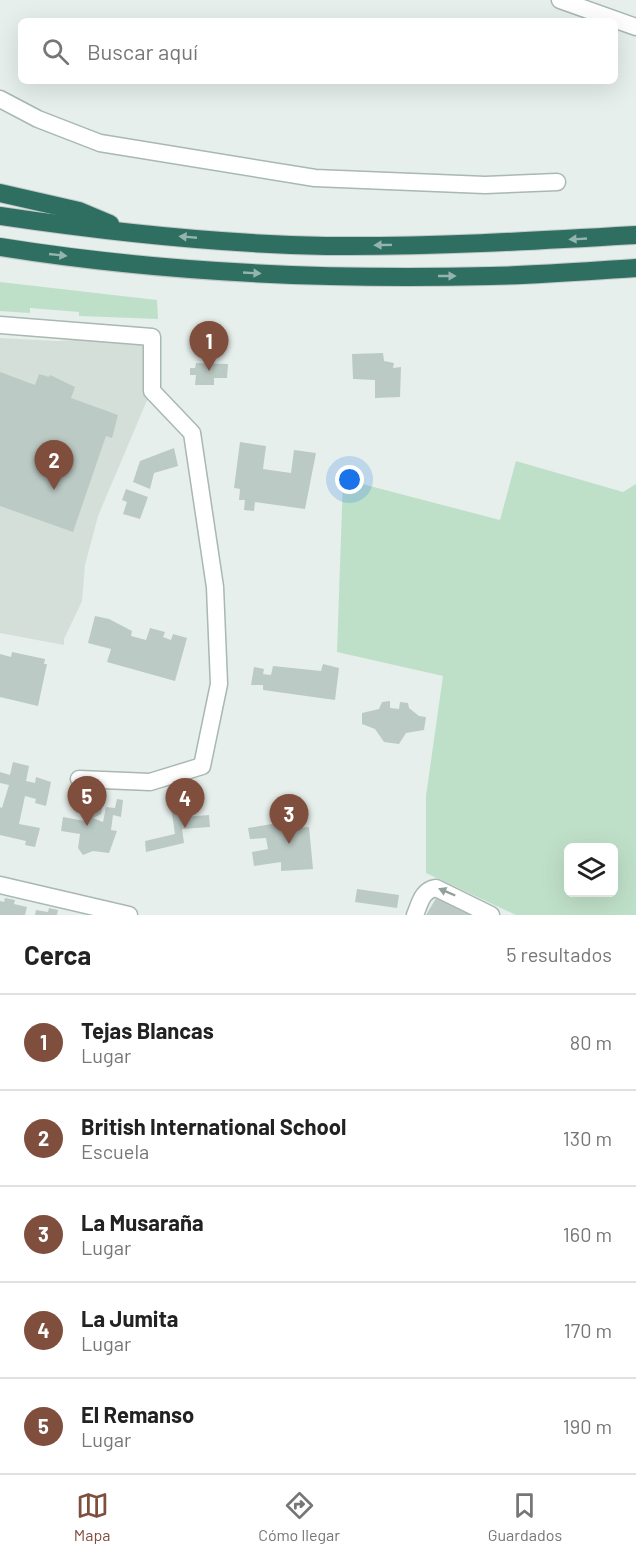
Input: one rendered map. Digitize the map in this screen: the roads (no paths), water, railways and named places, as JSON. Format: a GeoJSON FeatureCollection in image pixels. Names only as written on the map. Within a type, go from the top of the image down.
{"type":"FeatureCollection","features":[{"type":"Feature","properties":{"kind":"highway"},"geometry":{"type":"LineString","coordinates":[[0,193],[79,211],[131,233]]}},
{"type":"Feature","properties":{"kind":"highway"},"geometry":{"type":"LineString","coordinates":[[0,216],[131,233],[326,246],[496,244],[636,235]]}},
{"type":"Feature","properties":{"kind":"highway"},"geometry":{"type":"LineString","coordinates":[[0,248],[202,271],[320,276],[492,276],[636,268]]}},
{"type":"Feature","properties":{"kind":"highway"},"geometry":{"type":"LineString","coordinates":[[0,256],[32,253]]}},
{"type":"Feature","properties":{"kind":"street"},"geometry":{"type":"LineString","coordinates":[[560,0],[611,18]]}},
{"type":"Feature","properties":{"kind":"street"},"geometry":{"type":"LineString","coordinates":[[618,21],[636,27]]}},
{"type":"Feature","properties":{"kind":"street"},"geometry":{"type":"LineString","coordinates":[[0,99],[38,119],[100,143],[315,178],[474,185],[557,182]]}},
{"type":"Feature","properties":{"kind":"street"},"geometry":{"type":"LineString","coordinates":[[0,325],[152,337],[152,391],[192,433],[215,587],[219,684],[202,766],[150,782],[79,779]]}},
{"type":"Feature","properties":{"kind":"street"},"geometry":{"type":"LineString","coordinates":[[0,885],[129,915]]}},
{"type":"Feature","properties":{"kind":"street"},"geometry":{"type":"LineString","coordinates":[[415,915],[423,895],[429,889],[436,888],[491,915]]}},
{"type":"Feature","properties":{"kind":"place","name":"Tejas Blancas"},"geometry":{"type":"Point","coordinates":[209,371]}},
{"type":"Feature","properties":{"kind":"place","name":"British International School"},"geometry":{"type":"Point","coordinates":[54,490]}},
{"type":"Feature","properties":{"kind":"place","name":"El Remanso"},"geometry":{"type":"Point","coordinates":[87,826]}},
{"type":"Feature","properties":{"kind":"place","name":"La Jumita"},"geometry":{"type":"Point","coordinates":[185,828]}},
{"type":"Feature","properties":{"kind":"place","name":"La Musaraña"},"geometry":{"type":"Point","coordinates":[289,844]}}]}
